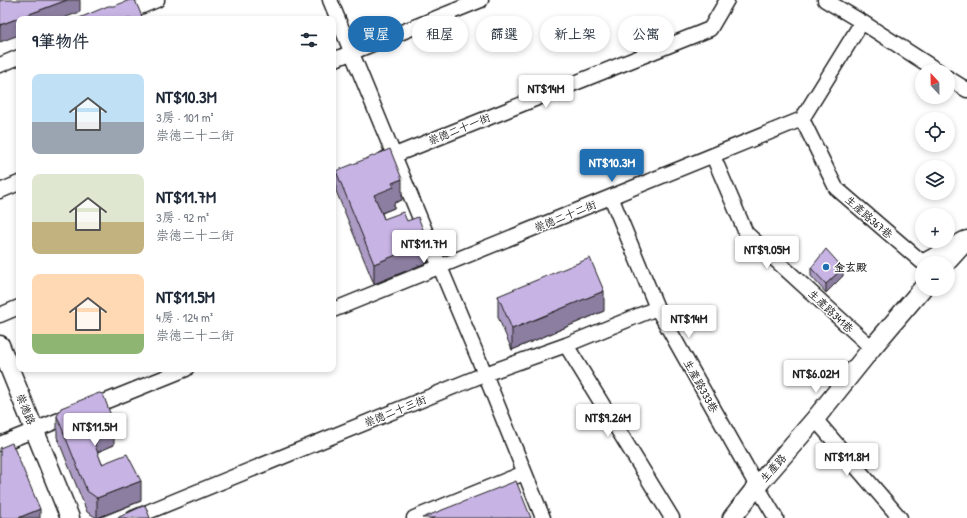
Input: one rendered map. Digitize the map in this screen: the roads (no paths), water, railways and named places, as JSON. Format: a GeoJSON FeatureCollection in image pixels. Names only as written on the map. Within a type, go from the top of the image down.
{"type":"FeatureCollection","features":[{"type":"Feature","properties":{"kind":"street"},"geometry":{"type":"LineString","coordinates":[[118,16],[157,0]]}},
{"type":"Feature","properties":{"kind":"street"},"geometry":{"type":"LineString","coordinates":[[330,0],[543,518]]}},
{"type":"Feature","properties":{"kind":"street"},"geometry":{"type":"LineString","coordinates":[[336,59],[481,0]]}},
{"type":"Feature","properties":{"kind":"street","name":"崇德二十一街"},"geometry":{"type":"LineString","coordinates":[[373,164],[710,29],[727,0]]}},
{"type":"Feature","properties":{"kind":"street"},"geometry":{"type":"LineString","coordinates":[[825,0],[927,64]]}},
{"type":"Feature","properties":{"kind":"street"},"geometry":{"type":"LineString","coordinates":[[802,119],[862,22]]}},
{"type":"Feature","properties":{"kind":"street"},"geometry":{"type":"LineString","coordinates":[[0,65],[16,58]]}},
{"type":"Feature","properties":{"kind":"street"},"geometry":{"type":"LineString","coordinates":[[955,82],[967,90]]}},
{"type":"Feature","properties":{"kind":"street","name":"崇德二十二街"},"geometry":{"type":"LineString","coordinates":[[336,309],[802,119]]}},
{"type":"Feature","properties":{"kind":"street","name":"生產路367巷"},"geometry":{"type":"LineString","coordinates":[[802,119],[836,188],[922,262],[967,239]]}},
{"type":"Feature","properties":{"kind":"street","name":"生產路341巷"},"geometry":{"type":"LineString","coordinates":[[713,156],[746,232],[872,348]]}},
{"type":"Feature","properties":{"kind":"street"},"geometry":{"type":"LineString","coordinates":[[0,191],[16,184]]}},
{"type":"Feature","properties":{"kind":"street","name":"生產路333巷"},"geometry":{"type":"LineString","coordinates":[[611,197],[657,308],[776,518]]}},
{"type":"Feature","properties":{"kind":"street"},"geometry":{"type":"LineString","coordinates":[[952,256],[967,239]]}},
{"type":"Feature","properties":{"kind":"street","name":"生產路"},"geometry":{"type":"LineString","coordinates":[[732,518],[757,486],[815,420],[872,348],[916,296]]}},
{"type":"Feature","properties":{"kind":"street","name":"崇德二十三街"},"geometry":{"type":"LineString","coordinates":[[133,518],[485,374],[566,345],[657,308]]}},
{"type":"Feature","properties":{"kind":"street"},"geometry":{"type":"LineString","coordinates":[[0,315],[16,309]]}},
{"type":"Feature","properties":{"kind":"street","name":"崇德路"},"geometry":{"type":"LineString","coordinates":[[0,344],[70,518]]}},
{"type":"Feature","properties":{"kind":"street"},"geometry":{"type":"LineString","coordinates":[[566,345],[672,518]]}},
{"type":"Feature","properties":{"kind":"street"},"geometry":{"type":"LineString","coordinates":[[0,444],[179,372]]}},
{"type":"Feature","properties":{"kind":"street"},"geometry":{"type":"LineString","coordinates":[[815,420],[900,518]]}},
{"type":"Feature","properties":{"kind":"street"},"geometry":{"type":"LineString","coordinates":[[414,518],[524,473]]}},
{"type":"Feature","properties":{"kind":"place","name":"金玄殿"},"geometry":{"type":"Point","coordinates":[826,267]}}]}
